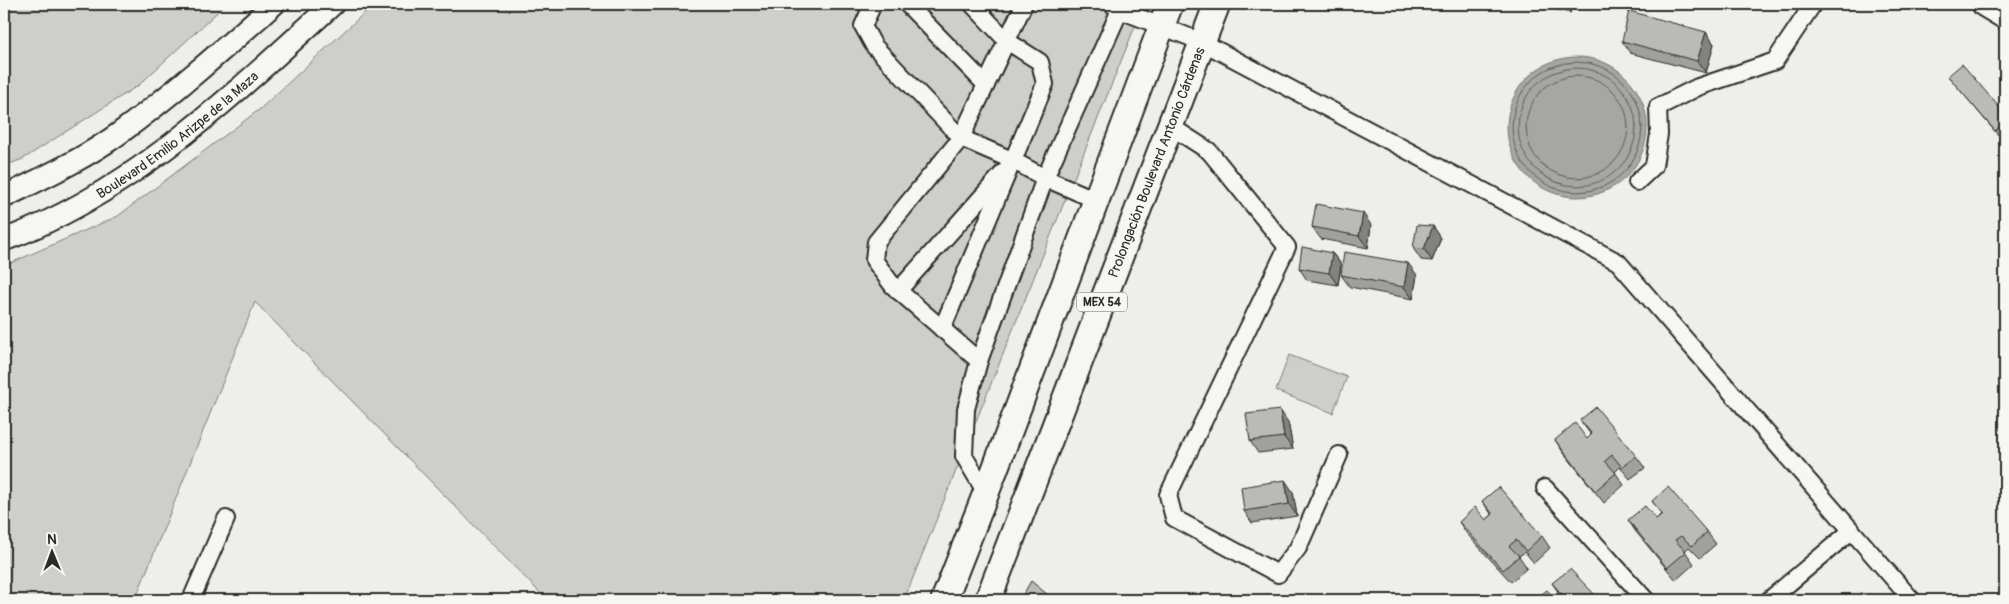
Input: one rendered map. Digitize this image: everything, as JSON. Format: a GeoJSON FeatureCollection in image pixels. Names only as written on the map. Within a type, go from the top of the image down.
{"type":"FeatureCollection","features":[{"type":"Feature","properties":{"kind":"highway","name":"Prolongación Boulevard Antonio Cárdenas"},"geometry":{"type":"LineString","coordinates":[[988,600],[1216,4]]}},
{"type":"Feature","properties":{"kind":"highway"},"geometry":{"type":"LineString","coordinates":[[1985,4],[2005,16]]}},
{"type":"Feature","properties":{"kind":"highway","name":"MEX 54"},"geometry":{"type":"LineString","coordinates":[[944,600],[1166,15]]}},
{"type":"Feature","properties":{"kind":"main road"},"geometry":{"type":"LineString","coordinates":[[4,196],[61,169],[116,135],[232,42],[274,4]]}},
{"type":"Feature","properties":{"kind":"main road","name":"Boulevard Emilio Arizpe de la Maza"},"geometry":{"type":"LineString","coordinates":[[4,240],[26,232],[79,205],[138,168],[254,75],[334,4]]}},
{"type":"Feature","properties":{"kind":"street"},"geometry":{"type":"LineString","coordinates":[[873,4],[863,26],[874,46],[961,138],[1096,200]]}},
{"type":"Feature","properties":{"kind":"street"},"geometry":{"type":"LineString","coordinates":[[906,4],[986,85]]}},
{"type":"Feature","properties":{"kind":"street"},"geometry":{"type":"LineString","coordinates":[[942,329],[1045,84],[1040,62],[1007,41],[972,4]]}},
{"type":"Feature","properties":{"kind":"street"},"geometry":{"type":"LineString","coordinates":[[980,361],[898,291],[874,260],[876,242],[961,138],[1024,4]]}},
{"type":"Feature","properties":{"kind":"street"},"geometry":{"type":"LineString","coordinates":[[1637,182],[1654,166],[1659,134],[1658,107],[1698,86],[1775,61],[1813,4]]}},
{"type":"Feature","properties":{"kind":"street"},"geometry":{"type":"LineString","coordinates":[[986,493],[964,456],[966,409],[980,361],[1045,178],[1116,7],[1166,15],[1202,42],[1618,262],[1912,600]]}},
{"type":"Feature","properties":{"kind":"street"},"geometry":{"type":"LineString","coordinates":[[1170,126],[1209,151],[1287,247],[1168,495],[1174,518],[1278,574],[1298,548],[1339,455]]}},
{"type":"Feature","properties":{"kind":"street"},"geometry":{"type":"LineString","coordinates":[[898,291],[1014,161]]}},
{"type":"Feature","properties":{"kind":"street"},"geometry":{"type":"LineString","coordinates":[[1546,488],[1646,600]]}},
{"type":"Feature","properties":{"kind":"street"},"geometry":{"type":"LineString","coordinates":[[191,600],[226,518]]}},
{"type":"Feature","properties":{"kind":"street"},"geometry":{"type":"LineString","coordinates":[[1769,600],[1851,531]]}},
{"type":"Feature","properties":{"kind":"shaded area"},"geometry":{"type":"Polygon","coordinates":[[[4,4],[226,4],[139,85],[23,159],[4,166],[4,4]]]}},
{"type":"Feature","properties":{"kind":"shaded area"},"geometry":{"type":"Polygon","coordinates":[[[374,4],[1144,4],[904,600],[547,600],[255,302],[135,600],[4,600],[4,266],[118,216],[260,109],[374,4]]]}},
{"type":"Feature","properties":{"kind":"shaded area"},"geometry":{"type":"Polygon","coordinates":[[[1289,355],[1347,377],[1333,413],[1276,391],[1289,355]]]}},
{"type":"Feature","properties":{"kind":"water"},"geometry":{"type":"Polygon","coordinates":[[[1577,57],[1591,58],[1604,62],[1627,77],[1642,100],[1646,113],[1646,141],[1642,154],[1627,177],[1604,192],[1591,196],[1577,197],[1563,196],[1550,192],[1527,177],[1512,154],[1508,141],[1507,127],[1508,113],[1512,100],[1527,77],[1550,62],[1563,58],[1577,57]]]}},
{"type":"Feature","properties":{"kind":"building"},"geometry":{"type":"Polygon","coordinates":[[[1629,11],[1706,32],[1697,61],[1622,41],[1629,11]]]}},
{"type":"Feature","properties":{"kind":"building"},"geometry":{"type":"Polygon","coordinates":[[[1962,64],[2005,114],[2005,122],[1995,131],[1948,76],[1962,64]]]}},
{"type":"Feature","properties":{"kind":"building"},"geometry":{"type":"Polygon","coordinates":[[[1316,204],[1363,213],[1359,236],[1312,227],[1316,204]]]}},
{"type":"Feature","properties":{"kind":"building"},"geometry":{"type":"Polygon","coordinates":[[[1417,225],[1433,226],[1424,249],[1413,248],[1417,225]]]}},
{"type":"Feature","properties":{"kind":"building"},"geometry":{"type":"Polygon","coordinates":[[[1302,247],[1332,253],[1329,273],[1299,268],[1302,247]]]}},
{"type":"Feature","properties":{"kind":"building"},"geometry":{"type":"Polygon","coordinates":[[[1344,252],[1408,263],[1404,287],[1341,275],[1344,252]]]}},
{"type":"Feature","properties":{"kind":"building"},"geometry":{"type":"Polygon","coordinates":[[[1596,407],[1636,456],[1622,467],[1612,455],[1605,461],[1616,473],[1595,491],[1555,440],[1575,423],[1587,439],[1592,434],[1580,420],[1596,407]]]}},
{"type":"Feature","properties":{"kind":"building"},"geometry":{"type":"Polygon","coordinates":[[[1280,410],[1284,437],[1250,441],[1246,414],[1280,410]]]}},
{"type":"Feature","properties":{"kind":"building"},"geometry":{"type":"Polygon","coordinates":[[[1285,480],[1289,504],[1244,511],[1241,487],[1285,480]]]}},
{"type":"Feature","properties":{"kind":"building"},"geometry":{"type":"Polygon","coordinates":[[[1499,487],[1542,536],[1526,551],[1516,540],[1509,546],[1519,556],[1503,570],[1459,522],[1475,507],[1486,520],[1493,514],[1482,501],[1499,487]]]}},
{"type":"Feature","properties":{"kind":"building"},"geometry":{"type":"Polygon","coordinates":[[[1668,487],[1707,532],[1692,546],[1681,536],[1675,540],[1686,552],[1667,568],[1628,520],[1645,506],[1656,519],[1662,514],[1652,501],[1668,487]]]}},
{"type":"Feature","properties":{"kind":"building"},"geometry":{"type":"Polygon","coordinates":[[[1570,569],[1600,600],[1561,600],[1565,598],[1552,583],[1570,569]]]}},
{"type":"Feature","properties":{"kind":"building"},"geometry":{"type":"Polygon","coordinates":[[[1031,581],[1054,600],[1020,600],[1031,581]]]}},
{"type":"Feature","properties":{"kind":"building"},"geometry":{"type":"Polygon","coordinates":[[[1547,590],[1556,600],[1534,600],[1547,590]]]}}]}
